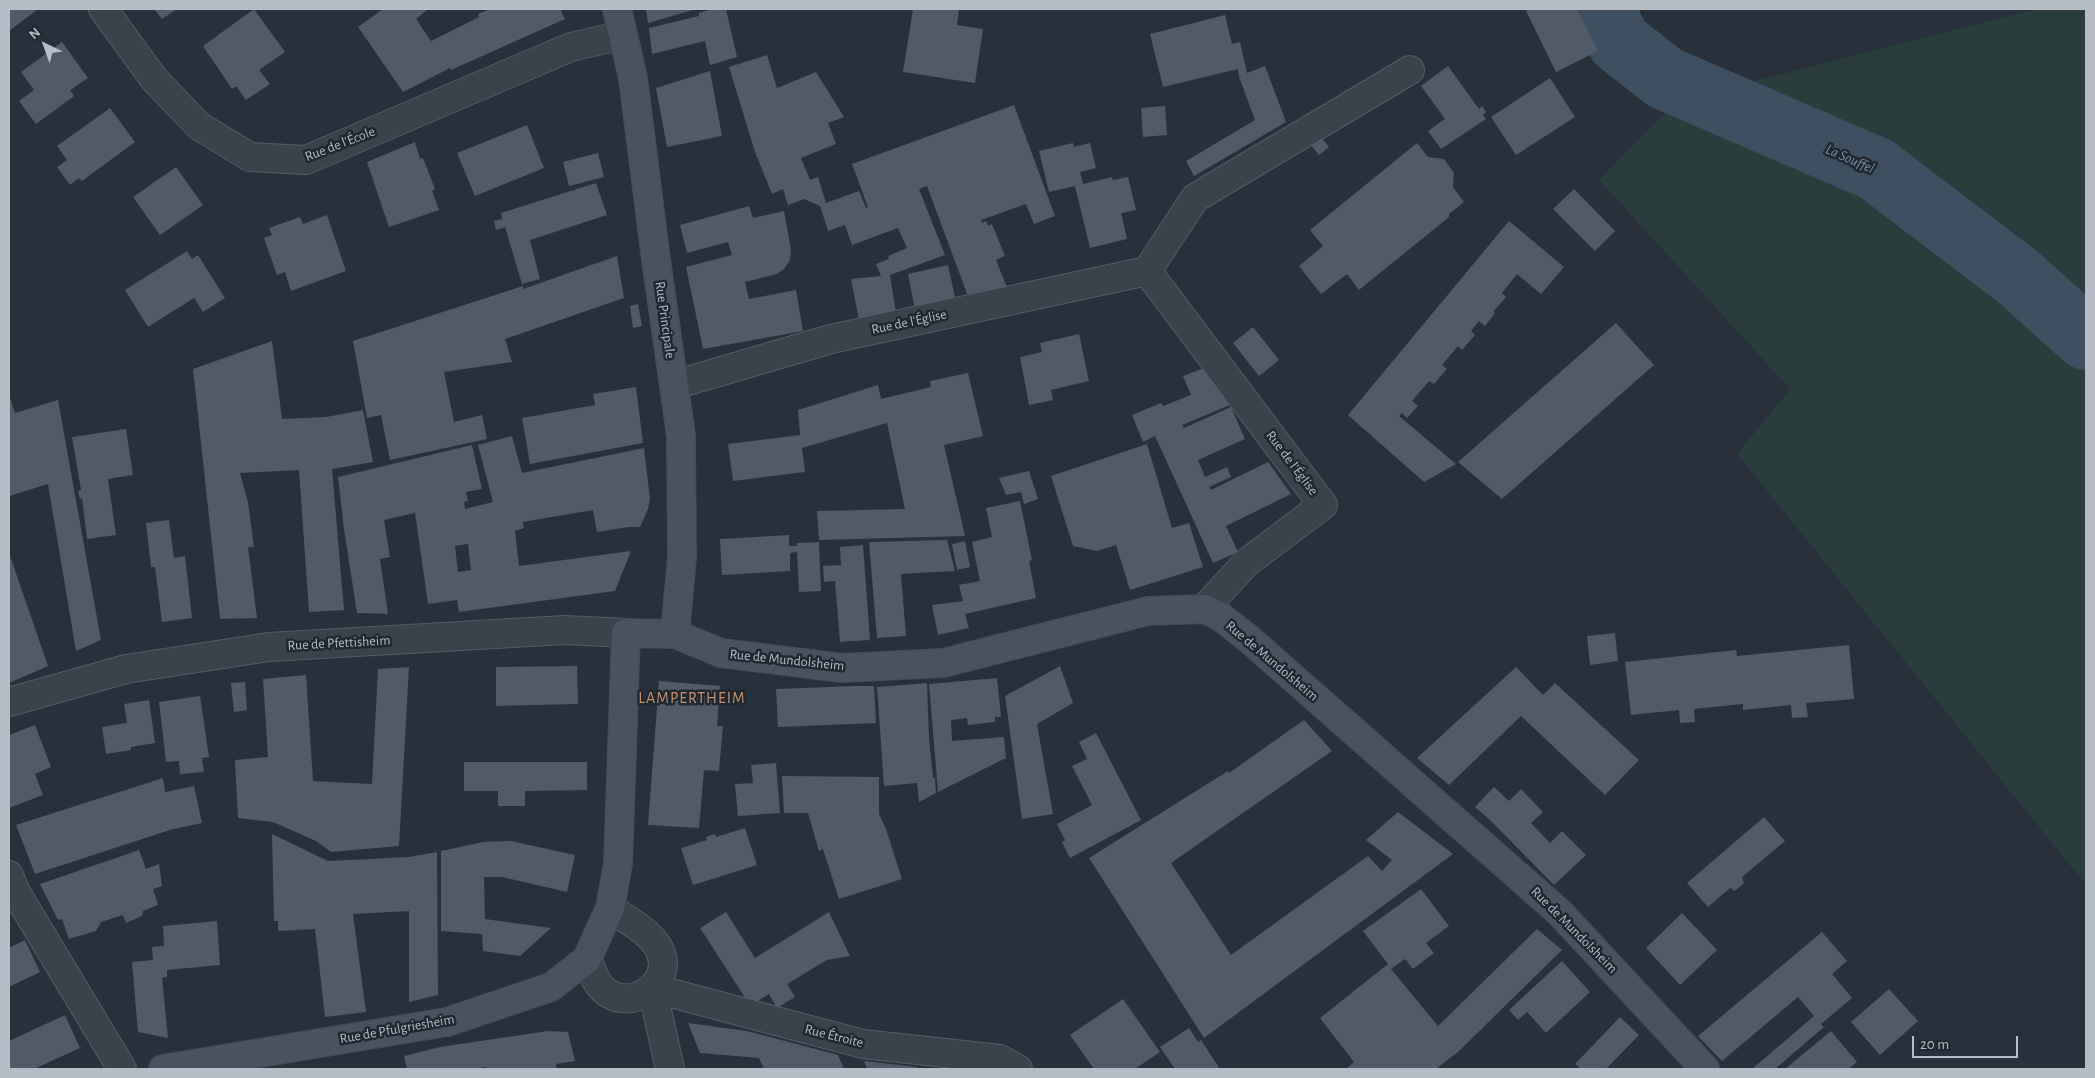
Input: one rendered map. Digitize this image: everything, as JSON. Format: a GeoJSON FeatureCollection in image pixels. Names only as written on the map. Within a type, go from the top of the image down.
{"type":"FeatureCollection","features":[{"type":"Feature","properties":{"kind":"main road","name":"Rue Principale"},"geometry":{"type":"LineString","coordinates":[[617,9],[633,78],[681,436],[682,557],[675,634]]}},
{"type":"Feature","properties":{"kind":"main road","name":"Rue de Mundolsheim"},"geometry":{"type":"LineString","coordinates":[[675,634],[721,653],[842,668],[943,663],[1040,640],[1148,611],[1204,609],[1221,617],[1249,639],[1560,913],[1705,1069]]}},
{"type":"Feature","properties":{"kind":"main road","name":"Rue de Pfettisheim"},"geometry":{"type":"LineString","coordinates":[[626,633],[675,634]]}},
{"type":"Feature","properties":{"kind":"main road","name":"Rue de Pfulgriesheim"},"geometry":{"type":"LineString","coordinates":[[163,1069],[447,1022],[551,987],[587,959],[610,908],[618,864],[626,633]]}},
{"type":"Feature","properties":{"kind":"street","name":"Rue de l'École"},"geometry":{"type":"LineString","coordinates":[[103,9],[154,79],[199,126],[250,157],[306,160],[570,47],[623,35]]}},
{"type":"Feature","properties":{"kind":"street"},"geometry":{"type":"LineString","coordinates":[[1147,270],[1195,198],[1410,70]]}},
{"type":"Feature","properties":{"kind":"street","name":"Rue de l'Église"},"geometry":{"type":"LineString","coordinates":[[674,385],[831,339],[1147,270],[1323,505],[1246,563],[1204,609]]}},
{"type":"Feature","properties":{"kind":"street","name":"Rue de Pfettisheim"},"geometry":{"type":"LineString","coordinates":[[9,702],[126,670],[269,647],[565,630],[626,633]]}},
{"type":"Feature","properties":{"kind":"street"},"geometry":{"type":"LineString","coordinates":[[9,875],[15,891],[122,1069]]}},
{"type":"Feature","properties":{"kind":"street"},"geometry":{"type":"LineString","coordinates":[[587,959],[600,986],[611,995],[622,999],[633,999],[643,995],[652,988],[660,976],[662,962],[658,947],[649,936],[610,908]]}},
{"type":"Feature","properties":{"kind":"street"},"geometry":{"type":"LineString","coordinates":[[652,988],[670,1069]]}},
{"type":"Feature","properties":{"kind":"street","name":"Rue Étroite"},"geometry":{"type":"LineString","coordinates":[[652,988],[863,1044],[1000,1059],[1018,1069]]}},
{"type":"Feature","properties":{"kind":"shaded area"},"geometry":{"type":"Polygon","coordinates":[[[2036,9],[2086,9],[2086,885],[1737,454],[1790,389],[1599,180],[1677,101],[2036,9]]]}},
{"type":"Feature","properties":{"kind":"building"},"geometry":{"type":"Polygon","coordinates":[[[9,9],[38,9],[9,31],[9,9]]]}},
{"type":"Feature","properties":{"kind":"building"},"geometry":{"type":"Polygon","coordinates":[[[154,9],[177,9],[162,19],[154,9]]]}},
{"type":"Feature","properties":{"kind":"building"},"geometry":{"type":"Polygon","coordinates":[[[254,9],[285,52],[259,70],[270,84],[246,100],[236,86],[232,89],[203,46],[254,9]]]}},
{"type":"Feature","properties":{"kind":"building"},"geometry":{"type":"Polygon","coordinates":[[[383,9],[428,9],[416,19],[431,41],[479,17],[478,14],[490,9],[560,9],[565,19],[451,70],[450,68],[403,92],[358,27],[383,9]]]}},
{"type":"Feature","properties":{"kind":"building"},"geometry":{"type":"Polygon","coordinates":[[[646,9],[696,9],[648,23],[646,9]]]}},
{"type":"Feature","properties":{"kind":"building"},"geometry":{"type":"Polygon","coordinates":[[[712,9],[726,9],[737,57],[710,65],[705,41],[652,54],[649,28],[699,16],[699,13],[712,9]]]}},
{"type":"Feature","properties":{"kind":"building"},"geometry":{"type":"Polygon","coordinates":[[[913,9],[959,9],[957,25],[983,29],[975,83],[903,72],[913,9]]]}},
{"type":"Feature","properties":{"kind":"building"},"geometry":{"type":"Polygon","coordinates":[[[1530,9],[1577,9],[1598,51],[1556,72],[1526,11],[1530,9]]]}},
{"type":"Feature","properties":{"kind":"building"},"geometry":{"type":"Polygon","coordinates":[[[1225,15],[1232,44],[1240,42],[1247,73],[1265,66],[1286,122],[1194,176],[1186,161],[1255,120],[1239,77],[1238,69],[1163,87],[1150,34],[1225,15]]]}},
{"type":"Feature","properties":{"kind":"building"},"geometry":{"type":"Polygon","coordinates":[[[62,42],[88,78],[70,90],[74,96],[36,124],[19,101],[34,90],[21,72],[62,42]]]}},
{"type":"Feature","properties":{"kind":"building"},"geometry":{"type":"Polygon","coordinates":[[[767,55],[777,88],[816,72],[844,117],[828,123],[836,144],[801,158],[810,180],[818,177],[826,203],[859,191],[866,208],[868,207],[852,164],[1014,105],[1055,216],[1034,224],[1026,204],[981,220],[982,223],[986,221],[988,226],[992,224],[1005,256],[996,260],[1008,290],[969,299],[927,186],[919,189],[945,255],[890,275],[896,313],[859,320],[851,279],[881,276],[876,264],[889,259],[888,256],[907,248],[898,228],[852,245],[845,225],[828,231],[820,206],[804,199],[788,205],[783,189],[772,194],[755,152],[729,67],[767,55]]]}},
{"type":"Feature","properties":{"kind":"building"},"geometry":{"type":"Polygon","coordinates":[[[1448,66],[1479,109],[1482,106],[1486,112],[1483,115],[1486,119],[1441,149],[1428,131],[1445,119],[1421,86],[1448,66]]]}},
{"type":"Feature","properties":{"kind":"building"},"geometry":{"type":"Polygon","coordinates":[[[710,71],[722,136],[667,147],[656,88],[710,71]]]}},
{"type":"Feature","properties":{"kind":"building"},"geometry":{"type":"Polygon","coordinates":[[[1550,78],[1575,117],[1516,155],[1491,117],[1550,78]]]}},
{"type":"Feature","properties":{"kind":"building"},"geometry":{"type":"Polygon","coordinates":[[[1165,106],[1167,135],[1143,137],[1141,108],[1165,106]]]}},
{"type":"Feature","properties":{"kind":"building"},"geometry":{"type":"Polygon","coordinates":[[[110,108],[135,142],[82,181],[79,178],[70,185],[57,167],[67,160],[57,146],[110,108]]]}},
{"type":"Feature","properties":{"kind":"building"},"geometry":{"type":"Polygon","coordinates":[[[527,125],[544,168],[475,196],[457,153],[527,125]]]}},
{"type":"Feature","properties":{"kind":"building"},"geometry":{"type":"Polygon","coordinates":[[[1320,136],[1329,147],[1319,155],[1310,144],[1320,136]]]}},
{"type":"Feature","properties":{"kind":"building"},"geometry":{"type":"Polygon","coordinates":[[[415,142],[420,159],[423,158],[435,189],[432,191],[439,210],[389,227],[367,162],[415,142]]]}},
{"type":"Feature","properties":{"kind":"building"},"geometry":{"type":"Polygon","coordinates":[[[1073,143],[1074,147],[1090,143],[1096,168],[1080,172],[1083,184],[1112,177],[1113,180],[1128,177],[1136,210],[1121,213],[1127,239],[1090,248],[1075,186],[1049,192],[1039,151],[1073,143]]]}},
{"type":"Feature","properties":{"kind":"building"},"geometry":{"type":"Polygon","coordinates":[[[1417,143],[1428,157],[1444,159],[1454,173],[1453,187],[1464,202],[1449,214],[1449,217],[1359,290],[1347,274],[1321,294],[1299,266],[1323,246],[1310,230],[1417,143]]]}},
{"type":"Feature","properties":{"kind":"building"},"geometry":{"type":"Polygon","coordinates":[[[598,153],[604,177],[569,186],[563,162],[598,153]]]}},
{"type":"Feature","properties":{"kind":"building"},"geometry":{"type":"Polygon","coordinates":[[[176,167],[203,205],[160,235],[133,197],[176,167]]]}},
{"type":"Feature","properties":{"kind":"building"},"geometry":{"type":"Polygon","coordinates":[[[596,183],[607,215],[530,240],[540,279],[522,284],[505,227],[496,230],[494,221],[502,219],[501,213],[596,183]]]}},
{"type":"Feature","properties":{"kind":"building"},"geometry":{"type":"Polygon","coordinates":[[[1574,189],[1615,231],[1595,251],[1553,209],[1574,189]]]}},
{"type":"Feature","properties":{"kind":"building"},"geometry":{"type":"Polygon","coordinates":[[[749,206],[753,218],[784,211],[791,250],[790,260],[785,268],[777,274],[745,282],[749,299],[796,290],[803,331],[703,349],[686,267],[732,255],[728,242],[687,253],[680,225],[749,206]]]}},
{"type":"Feature","properties":{"kind":"building"},"geometry":{"type":"Polygon","coordinates":[[[327,215],[346,271],[291,291],[285,272],[277,275],[264,238],[272,235],[269,228],[300,217],[303,224],[327,215]]]}},
{"type":"Feature","properties":{"kind":"building"},"geometry":{"type":"Polygon","coordinates":[[[1509,221],[1564,267],[1541,294],[1517,274],[1502,293],[1506,297],[1493,312],[1495,313],[1485,326],[1479,321],[1471,331],[1475,335],[1462,350],[1458,346],[1442,365],[1447,369],[1434,384],[1429,381],[1412,401],[1418,406],[1407,418],[1402,413],[1399,416],[1456,464],[1424,482],[1348,415],[1509,221]]]}},
{"type":"Feature","properties":{"kind":"building"},"geometry":{"type":"Polygon","coordinates":[[[187,251],[192,259],[198,255],[225,298],[203,312],[194,298],[148,327],[125,290],[187,251]]]}},
{"type":"Feature","properties":{"kind":"building"},"geometry":{"type":"Polygon","coordinates":[[[617,256],[624,298],[505,339],[512,362],[444,372],[454,422],[482,415],[487,439],[390,460],[381,415],[367,418],[353,341],[523,286],[523,289],[617,256]]]}},
{"type":"Feature","properties":{"kind":"building"},"geometry":{"type":"Polygon","coordinates":[[[948,265],[956,302],[915,310],[908,274],[948,265]]]}},
{"type":"Feature","properties":{"kind":"building"},"geometry":{"type":"Polygon","coordinates":[[[638,304],[642,326],[633,328],[630,306],[638,304]]]}},
{"type":"Feature","properties":{"kind":"building"},"geometry":{"type":"Polygon","coordinates":[[[1616,323],[1654,365],[1502,499],[1458,462],[1616,323]]]}},
{"type":"Feature","properties":{"kind":"building"},"geometry":{"type":"Polygon","coordinates":[[[1253,327],[1279,360],[1259,376],[1233,343],[1253,327]]]}},
{"type":"Feature","properties":{"kind":"building"},"geometry":{"type":"Polygon","coordinates":[[[1079,334],[1089,381],[1051,390],[1053,400],[1029,405],[1020,357],[1042,352],[1040,343],[1079,334]]]}},
{"type":"Feature","properties":{"kind":"building"},"geometry":{"type":"Polygon","coordinates":[[[272,341],[282,419],[326,417],[363,410],[373,462],[332,469],[344,610],[309,612],[299,470],[240,473],[248,502],[254,547],[248,547],[257,618],[220,619],[193,369],[272,341]]]}},
{"type":"Feature","properties":{"kind":"building"},"geometry":{"type":"Polygon","coordinates":[[[1204,368],[1230,405],[1182,425],[1184,428],[1231,407],[1245,439],[1198,460],[1205,477],[1227,467],[1231,477],[1209,487],[1211,490],[1268,462],[1291,494],[1226,526],[1238,552],[1213,563],[1155,436],[1143,442],[1132,415],[1161,403],[1163,406],[1191,395],[1183,376],[1204,368]]]}},
{"type":"Feature","properties":{"kind":"building"},"geometry":{"type":"Polygon","coordinates":[[[968,373],[983,436],[944,445],[965,536],[819,540],[817,511],[905,509],[887,423],[802,448],[805,472],[733,481],[728,444],[800,435],[798,410],[878,385],[881,399],[931,387],[930,381],[968,373]]]}},
{"type":"Feature","properties":{"kind":"building"},"geometry":{"type":"Polygon","coordinates":[[[636,387],[643,443],[530,464],[522,418],[595,405],[593,394],[636,387]]]}},
{"type":"Feature","properties":{"kind":"building"},"geometry":{"type":"Polygon","coordinates":[[[9,395],[15,413],[58,400],[101,640],[76,651],[48,484],[9,496],[9,395]]]}},
{"type":"Feature","properties":{"kind":"building"},"geometry":{"type":"Polygon","coordinates":[[[126,429],[133,475],[108,479],[116,535],[87,539],[82,498],[80,499],[78,491],[81,490],[72,437],[126,429]]]}},
{"type":"Feature","properties":{"kind":"building"},"geometry":{"type":"Polygon","coordinates":[[[512,436],[522,473],[644,448],[650,499],[640,527],[597,532],[593,510],[523,522],[524,528],[515,531],[519,566],[631,551],[615,591],[459,612],[457,600],[428,604],[415,513],[384,520],[390,557],[380,559],[388,614],[357,613],[338,477],[472,445],[482,489],[466,492],[468,501],[464,502],[465,509],[493,502],[478,445],[512,436]],[[468,544],[455,546],[458,572],[471,570],[468,544]]]}},
{"type":"Feature","properties":{"kind":"building"},"geometry":{"type":"Polygon","coordinates":[[[1147,444],[1172,528],[1189,523],[1203,567],[1130,590],[1116,545],[1097,551],[1073,546],[1051,476],[1147,444]]]}},
{"type":"Feature","properties":{"kind":"building"},"geometry":{"type":"Polygon","coordinates":[[[1029,471],[1038,499],[1024,504],[1021,492],[1006,495],[999,478],[1029,471]]]}},
{"type":"Feature","properties":{"kind":"building"},"geometry":{"type":"Polygon","coordinates":[[[1020,501],[1032,560],[1029,561],[1036,598],[965,614],[969,628],[938,635],[932,605],[963,601],[959,585],[980,581],[972,542],[992,537],[986,508],[1020,501]]]}},
{"type":"Feature","properties":{"kind":"building"},"geometry":{"type":"Polygon","coordinates":[[[169,520],[174,558],[185,556],[192,618],[162,622],[155,567],[151,567],[146,523],[169,520]]]}},
{"type":"Feature","properties":{"kind":"building"},"geometry":{"type":"Polygon","coordinates":[[[789,535],[789,546],[797,546],[797,543],[819,542],[821,591],[799,592],[797,552],[790,553],[790,571],[722,575],[720,539],[789,535]]]}},
{"type":"Feature","properties":{"kind":"building"},"geometry":{"type":"Polygon","coordinates":[[[947,540],[955,571],[901,574],[906,636],[877,638],[869,542],[947,540]]]}},
{"type":"Feature","properties":{"kind":"building"},"geometry":{"type":"Polygon","coordinates":[[[965,541],[970,567],[957,570],[952,544],[965,541]]]}},
{"type":"Feature","properties":{"kind":"building"},"geometry":{"type":"Polygon","coordinates":[[[863,545],[870,640],[840,642],[835,581],[824,582],[823,566],[841,565],[840,547],[863,545]]]}},
{"type":"Feature","properties":{"kind":"building"},"geometry":{"type":"Polygon","coordinates":[[[9,553],[48,666],[9,683],[9,553]]]}},
{"type":"Feature","properties":{"kind":"building"},"geometry":{"type":"Polygon","coordinates":[[[1615,633],[1618,661],[1590,665],[1587,636],[1615,633]]]}},
{"type":"Feature","properties":{"kind":"building"},"geometry":{"type":"Polygon","coordinates":[[[1849,645],[1854,699],[1806,703],[1808,717],[1792,718],[1791,705],[1743,710],[1743,704],[1694,709],[1695,722],[1680,723],[1679,710],[1631,715],[1625,662],[1736,650],[1737,656],[1849,645]]]}},
{"type":"Feature","properties":{"kind":"building"},"geometry":{"type":"Polygon","coordinates":[[[577,666],[578,704],[496,706],[496,667],[577,666]]]}},
{"type":"Feature","properties":{"kind":"building"},"geometry":{"type":"Polygon","coordinates":[[[1060,666],[1073,703],[1037,724],[1053,814],[1022,819],[1005,696],[1060,666]]]}},
{"type":"Feature","properties":{"kind":"building"},"geometry":{"type":"Polygon","coordinates":[[[409,667],[399,846],[331,852],[316,841],[273,822],[238,818],[235,760],[268,757],[263,679],[306,675],[313,781],[372,784],[378,669],[409,667]]]}},
{"type":"Feature","properties":{"kind":"building"},"geometry":{"type":"Polygon","coordinates":[[[1516,667],[1543,695],[1555,683],[1639,760],[1605,795],[1521,716],[1449,785],[1417,758],[1516,667]]]}},
{"type":"Feature","properties":{"kind":"building"},"geometry":{"type":"Polygon","coordinates":[[[997,678],[1001,717],[995,717],[995,722],[968,725],[967,718],[951,720],[952,741],[1004,737],[1006,758],[938,792],[929,684],[997,678]]]}},
{"type":"Feature","properties":{"kind":"building"},"geometry":{"type":"Polygon","coordinates":[[[659,681],[720,686],[717,726],[723,726],[719,771],[704,770],[699,828],[648,825],[659,681]]]}},
{"type":"Feature","properties":{"kind":"building"},"geometry":{"type":"Polygon","coordinates":[[[245,682],[247,710],[234,712],[231,683],[245,682]]]}},
{"type":"Feature","properties":{"kind":"building"},"geometry":{"type":"Polygon","coordinates":[[[927,683],[929,738],[936,793],[919,802],[917,783],[884,786],[877,687],[927,683]]]}},
{"type":"Feature","properties":{"kind":"building"},"geometry":{"type":"Polygon","coordinates":[[[874,686],[876,723],[778,727],[776,689],[874,686]]]}},
{"type":"Feature","properties":{"kind":"building"},"geometry":{"type":"Polygon","coordinates":[[[200,696],[209,757],[202,758],[204,772],[180,774],[179,761],[166,762],[159,702],[200,696]]]}},
{"type":"Feature","properties":{"kind":"building"},"geometry":{"type":"Polygon","coordinates":[[[149,700],[155,743],[131,747],[131,750],[106,754],[102,727],[127,723],[124,704],[149,700]]]}},
{"type":"Feature","properties":{"kind":"building"},"geometry":{"type":"Polygon","coordinates":[[[1304,720],[1332,751],[1171,863],[1231,955],[1368,856],[1382,871],[1392,860],[1366,840],[1398,812],[1453,854],[1204,1038],[1089,858],[1228,771],[1229,773],[1304,720]]]}},
{"type":"Feature","properties":{"kind":"building"},"geometry":{"type":"Polygon","coordinates":[[[35,725],[51,767],[35,774],[43,795],[9,808],[9,735],[35,725]]]}},
{"type":"Feature","properties":{"kind":"building"},"geometry":{"type":"Polygon","coordinates":[[[1096,733],[1141,820],[1070,858],[1062,842],[1065,840],[1057,824],[1092,805],[1072,766],[1087,759],[1079,742],[1096,733]]]}},
{"type":"Feature","properties":{"kind":"building"},"geometry":{"type":"Polygon","coordinates":[[[464,762],[587,762],[587,790],[525,791],[525,806],[498,806],[498,791],[464,791],[464,762]]]}},
{"type":"Feature","properties":{"kind":"building"},"geometry":{"type":"Polygon","coordinates":[[[776,763],[780,813],[738,816],[735,784],[753,783],[751,765],[776,763]]]}},
{"type":"Feature","properties":{"kind":"building"},"geometry":{"type":"Polygon","coordinates":[[[782,776],[879,777],[879,814],[886,829],[902,879],[839,899],[823,849],[819,851],[808,813],[784,813],[782,776]]]}},
{"type":"Feature","properties":{"kind":"building"},"geometry":{"type":"Polygon","coordinates":[[[163,778],[165,792],[194,786],[202,823],[173,829],[35,874],[16,825],[163,778]]]}},
{"type":"Feature","properties":{"kind":"building"},"geometry":{"type":"Polygon","coordinates":[[[1494,787],[1509,801],[1521,789],[1543,812],[1531,823],[1550,843],[1562,831],[1586,855],[1554,885],[1475,807],[1494,787]]]}},
{"type":"Feature","properties":{"kind":"building"},"geometry":{"type":"Polygon","coordinates":[[[1764,817],[1785,841],[1742,877],[1744,883],[1735,891],[1730,888],[1708,907],[1687,883],[1764,817]]]}},
{"type":"Feature","properties":{"kind":"building"},"geometry":{"type":"Polygon","coordinates":[[[745,828],[757,865],[693,885],[681,848],[707,840],[706,837],[715,834],[716,837],[745,828]]]}},
{"type":"Feature","properties":{"kind":"building"},"geometry":{"type":"Polygon","coordinates":[[[272,834],[328,861],[409,857],[437,852],[438,995],[409,1002],[409,911],[353,914],[366,1012],[325,1017],[315,929],[278,931],[278,921],[274,921],[272,834]]]}},
{"type":"Feature","properties":{"kind":"building"},"geometry":{"type":"Polygon","coordinates":[[[511,841],[575,855],[567,892],[502,877],[484,877],[485,919],[551,928],[520,956],[483,951],[482,934],[441,931],[441,851],[483,842],[511,841]]]}},
{"type":"Feature","properties":{"kind":"building"},"geometry":{"type":"Polygon","coordinates":[[[139,850],[146,869],[159,864],[162,886],[153,889],[158,905],[143,911],[142,916],[126,923],[123,915],[101,922],[96,931],[69,939],[62,919],[58,920],[40,884],[139,850]]]}},
{"type":"Feature","properties":{"kind":"building"},"geometry":{"type":"Polygon","coordinates":[[[1421,889],[1449,926],[1426,943],[1434,953],[1413,969],[1405,959],[1391,969],[1438,1026],[1537,929],[1562,950],[1459,1051],[1436,1069],[1346,1069],[1354,1062],[1320,1018],[1388,964],[1363,931],[1421,889]]]}},
{"type":"Feature","properties":{"kind":"building"},"geometry":{"type":"Polygon","coordinates":[[[726,912],[755,958],[829,912],[850,956],[827,960],[787,984],[795,997],[777,1008],[769,994],[755,1003],[746,999],[700,928],[726,912]]]}},
{"type":"Feature","properties":{"kind":"building"},"geometry":{"type":"Polygon","coordinates":[[[1682,913],[1717,950],[1680,985],[1646,948],[1682,913]]]}},
{"type":"Feature","properties":{"kind":"building"},"geometry":{"type":"Polygon","coordinates":[[[217,921],[220,965],[167,970],[167,977],[162,978],[168,1038],[138,1032],[132,962],[153,960],[152,947],[164,946],[163,926],[217,921]]]}},
{"type":"Feature","properties":{"kind":"building"},"geometry":{"type":"Polygon","coordinates":[[[1822,932],[1847,961],[1832,974],[1852,998],[1821,1024],[1824,1027],[1775,1069],[1752,1069],[1814,1016],[1798,997],[1722,1061],[1698,1036],[1822,932]]]}},
{"type":"Feature","properties":{"kind":"building"},"geometry":{"type":"Polygon","coordinates":[[[25,940],[40,972],[9,987],[9,948],[25,940]]]}},
{"type":"Feature","properties":{"kind":"building"},"geometry":{"type":"Polygon","coordinates":[[[1562,961],[1590,992],[1546,1033],[1527,1012],[1518,1020],[1509,1010],[1562,961]]]}},
{"type":"Feature","properties":{"kind":"building"},"geometry":{"type":"Polygon","coordinates":[[[1889,989],[1918,1021],[1880,1055],[1851,1022],[1889,989]]]}},
{"type":"Feature","properties":{"kind":"building"},"geometry":{"type":"Polygon","coordinates":[[[1123,999],[1160,1052],[1135,1069],[1094,1069],[1070,1035],[1123,999]]]}},
{"type":"Feature","properties":{"kind":"building"},"geometry":{"type":"Polygon","coordinates":[[[65,1015],[80,1048],[34,1069],[9,1069],[9,1041],[65,1015]]]}},
{"type":"Feature","properties":{"kind":"building"},"geometry":{"type":"Polygon","coordinates":[[[1620,1017],[1639,1035],[1606,1069],[1581,1069],[1575,1064],[1620,1017]]]}},
{"type":"Feature","properties":{"kind":"building"},"geometry":{"type":"Polygon","coordinates":[[[688,1023],[747,1031],[838,1055],[844,1069],[764,1069],[759,1058],[700,1053],[688,1023]]]}},
{"type":"Feature","properties":{"kind":"building"},"geometry":{"type":"Polygon","coordinates":[[[1189,1028],[1198,1042],[1201,1040],[1220,1069],[1175,1069],[1160,1047],[1189,1028]]]}},
{"type":"Feature","properties":{"kind":"building"},"geometry":{"type":"Polygon","coordinates":[[[548,1031],[568,1032],[575,1061],[556,1064],[557,1069],[486,1069],[486,1067],[470,1069],[407,1069],[404,1056],[440,1047],[548,1031]]]}},
{"type":"Feature","properties":{"kind":"building"},"geometry":{"type":"Polygon","coordinates":[[[1831,1031],[1857,1062],[1849,1069],[1785,1069],[1831,1031]]]}},
{"type":"Feature","properties":{"kind":"building"},"geometry":{"type":"Polygon","coordinates":[[[864,1061],[917,1067],[918,1069],[867,1069],[864,1061]]]}},
{"type":"Feature","properties":{"kind":"waterway","name":"La Souffel"},"geometry":{"type":"LineString","coordinates":[[1603,9],[1619,42],[1665,78],[1876,169],[2018,277],[2086,338]]}},
{"type":"Feature","properties":{"kind":"district","name":"LAMPERTHEIM"},"geometry":{"type":"Point","coordinates":[692,698]}}]}
